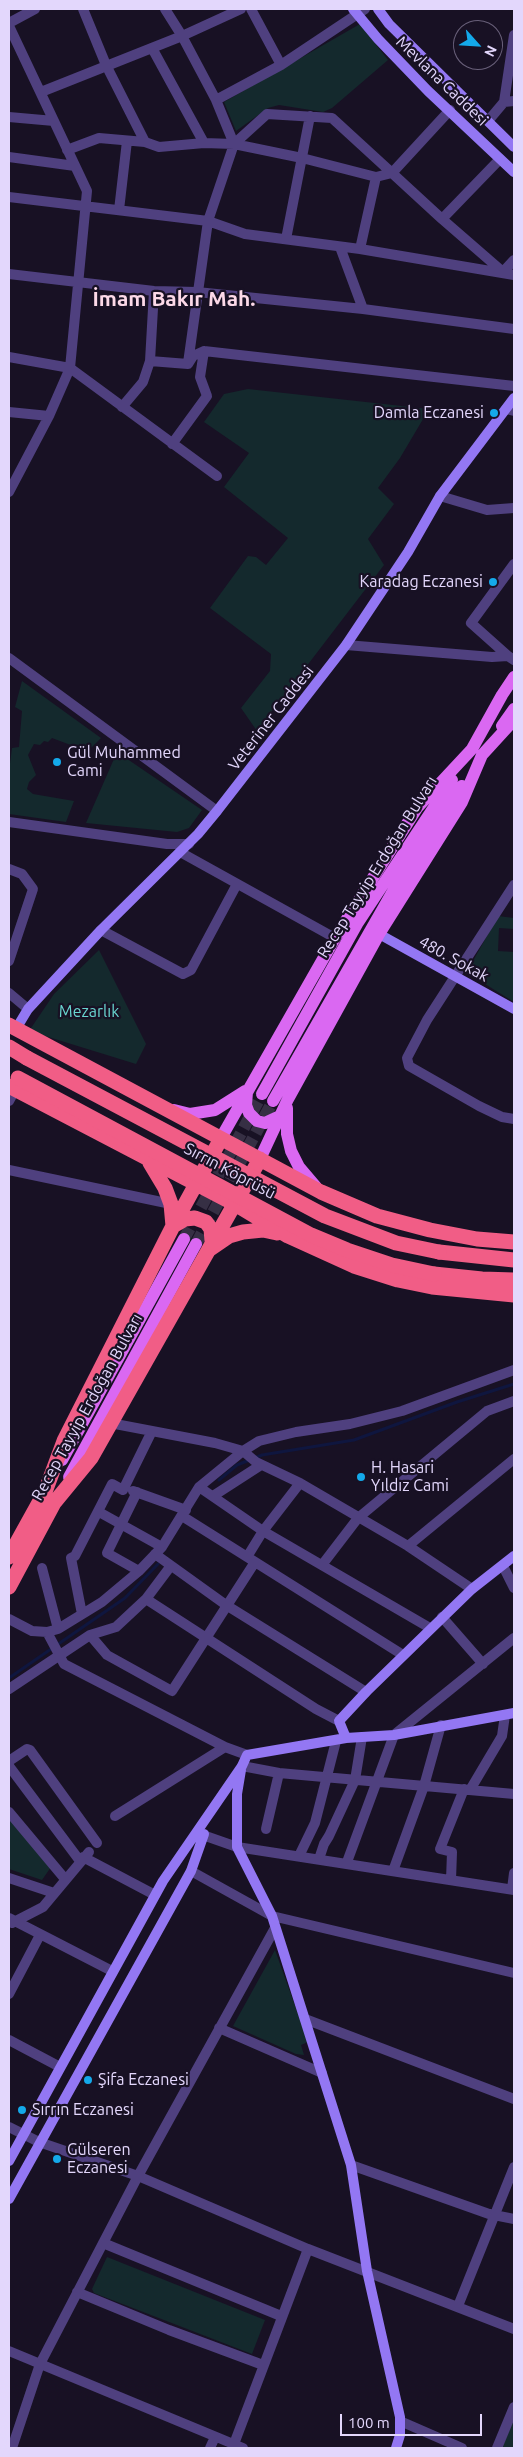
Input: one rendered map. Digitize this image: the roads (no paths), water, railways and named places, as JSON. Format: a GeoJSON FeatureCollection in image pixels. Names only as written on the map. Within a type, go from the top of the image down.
{"type":"FeatureCollection","features":[{"type":"Feature","properties":{"kind":"highway"},"geometry":{"type":"LineString","coordinates":[[13,1027],[322,1192],[377,1216],[430,1230],[477,1239],[514,1242]]}},
{"type":"Feature","properties":{"kind":"highway","name":"Sırrın Köprüsü"},"geometry":{"type":"LineString","coordinates":[[9,1047],[325,1216],[396,1243],[439,1252],[514,1260]]}},
{"type":"Feature","properties":{"kind":"highway"},"geometry":{"type":"LineString","coordinates":[[12,1086],[148,1160],[235,1204],[288,1236],[354,1266],[398,1280],[459,1291],[514,1295]]}},
{"type":"Feature","properties":{"kind":"highway","name":"Sırrın Köprüsü"},"geometry":{"type":"LineString","coordinates":[[12,1086],[311,1235],[347,1250],[392,1265],[434,1274],[514,1280]]}},
{"type":"Feature","properties":{"kind":"highway"},"geometry":{"type":"LineString","coordinates":[[49,1497],[64,1440],[173,1226],[221,1138]]}},
{"type":"Feature","properties":{"kind":"highway"},"geometry":{"type":"LineString","coordinates":[[205,1245],[235,1204],[260,1159]]}},
{"type":"Feature","properties":{"kind":"highway"},"geometry":{"type":"LineString","coordinates":[[148,1160],[157,1171],[170,1204],[173,1226]]}},
{"type":"Feature","properties":{"kind":"highway"},"geometry":{"type":"LineString","coordinates":[[49,1497],[91,1458],[205,1245],[211,1229],[206,1222],[195,1218],[185,1219],[173,1226]]}},
{"type":"Feature","properties":{"kind":"highway"},"geometry":{"type":"LineString","coordinates":[[205,1245],[243,1232],[263,1230],[288,1236]]}},
{"type":"Feature","properties":{"kind":"highway","name":"Recep Tayyip Erdoğan Bulvarı"},"geometry":{"type":"LineString","coordinates":[[9,1557],[49,1497]]}},
{"type":"Feature","properties":{"kind":"highway","name":"Recep Tayyip Erdoğan Bulvarı"},"geometry":{"type":"LineString","coordinates":[[9,1587],[49,1497]]}},
{"type":"Feature","properties":{"kind":"main road"},"geometry":{"type":"LineString","coordinates":[[260,1159],[288,1099],[378,934],[462,802],[477,752],[502,695],[514,677]]}},
{"type":"Feature","properties":{"kind":"main road","name":"Recep Tayyip Erdoğan Bulvarı"},"geometry":{"type":"LineString","coordinates":[[268,1097],[357,924],[477,752],[514,689]]}},
{"type":"Feature","properties":{"kind":"main road","name":"Recep Tayyip Erdoğan Bulvarı"},"geometry":{"type":"LineString","coordinates":[[477,752],[514,709]]}},
{"type":"Feature","properties":{"kind":"main road"},"geometry":{"type":"LineString","coordinates":[[221,1138],[247,1089],[335,938],[417,808],[514,720]]}},
{"type":"Feature","properties":{"kind":"main road"},"geometry":{"type":"LineString","coordinates":[[161,1107],[190,1114],[215,1110],[247,1089]]}},
{"type":"Feature","properties":{"kind":"main road"},"geometry":{"type":"LineString","coordinates":[[247,1089],[246,1105],[248,1113],[257,1121],[265,1123],[280,1116]]}},
{"type":"Feature","properties":{"kind":"main road"},"geometry":{"type":"LineString","coordinates":[[288,1099],[287,1134],[291,1151],[298,1167],[322,1192]]}},
{"type":"Feature","properties":{"kind":"main road","name":"Recep Tayyip Erdoğan Bulvarı"},"geometry":{"type":"LineString","coordinates":[[49,1497],[184,1239]]}},
{"type":"Feature","properties":{"kind":"main road","name":"Recep Tayyip Erdoğan Bulvarı"},"geometry":{"type":"LineString","coordinates":[[49,1497],[205,1245]]}},
{"type":"Feature","properties":{"kind":"street"},"geometry":{"type":"LineString","coordinates":[[9,492],[49,416],[70,368],[87,191],[9,24],[35,9]]}},
{"type":"Feature","properties":{"kind":"street"},"geometry":{"type":"LineString","coordinates":[[83,9],[106,65],[145,142]]}},
{"type":"Feature","properties":{"kind":"street"},"geometry":{"type":"LineString","coordinates":[[165,9],[182,36],[216,100],[234,144]]}},
{"type":"Feature","properties":{"kind":"street"},"geometry":{"type":"LineString","coordinates":[[41,92],[182,36],[241,9]]}},
{"type":"Feature","properties":{"kind":"street"},"geometry":{"type":"LineString","coordinates":[[251,9],[281,65]]}},
{"type":"Feature","properties":{"kind":"street","name":"Mevlana Caddesi"},"geometry":{"type":"LineString","coordinates":[[378,9],[390,24],[514,147]]}},
{"type":"Feature","properties":{"kind":"street"},"geometry":{"type":"LineString","coordinates":[[216,100],[281,65],[358,11]]}},
{"type":"Feature","properties":{"kind":"street","name":"Mevlana Caddesi"},"geometry":{"type":"LineString","coordinates":[[358,11],[409,72],[514,172]]}},
{"type":"Feature","properties":{"kind":"street"},"geometry":{"type":"LineString","coordinates":[[488,121],[509,102],[514,35]]}},
{"type":"Feature","properties":{"kind":"street"},"geometry":{"type":"LineString","coordinates":[[152,48],[204,143]]}},
{"type":"Feature","properties":{"kind":"street"},"geometry":{"type":"LineString","coordinates":[[67,150],[98,138],[145,142],[159,147],[204,143],[234,144],[302,158],[376,177],[392,172],[450,110]]}},
{"type":"Feature","properties":{"kind":"street"},"geometry":{"type":"LineString","coordinates":[[188,364],[208,221],[234,144],[267,114],[332,118],[503,272]]}},
{"type":"Feature","properties":{"kind":"street"},"geometry":{"type":"LineString","coordinates":[[286,239],[310,116]]}},
{"type":"Feature","properties":{"kind":"street"},"geometry":{"type":"LineString","coordinates":[[9,117],[54,121]]}},
{"type":"Feature","properties":{"kind":"street"},"geometry":{"type":"LineString","coordinates":[[119,210],[127,141]]}},
{"type":"Feature","properties":{"kind":"street"},"geometry":{"type":"LineString","coordinates":[[9,157],[75,166]]}},
{"type":"Feature","properties":{"kind":"street"},"geometry":{"type":"LineString","coordinates":[[442,219],[500,159]]}},
{"type":"Feature","properties":{"kind":"street"},"geometry":{"type":"LineString","coordinates":[[360,249],[376,177]]}},
{"type":"Feature","properties":{"kind":"street"},"geometry":{"type":"LineString","coordinates":[[9,197],[208,221],[245,234],[360,249],[514,275]]}},
{"type":"Feature","properties":{"kind":"street"},"geometry":{"type":"LineString","coordinates":[[340,247],[363,309]]}},
{"type":"Feature","properties":{"kind":"street"},"geometry":{"type":"LineString","coordinates":[[503,272],[514,260]]}},
{"type":"Feature","properties":{"kind":"street"},"geometry":{"type":"LineString","coordinates":[[9,274],[154,291],[197,292],[363,309],[514,329]]}},
{"type":"Feature","properties":{"kind":"street"},"geometry":{"type":"LineString","coordinates":[[122,407],[144,382],[150,361],[154,291]]}},
{"type":"Feature","properties":{"kind":"street"},"geometry":{"type":"LineString","coordinates":[[188,364],[193,356],[204,351],[514,386]]}},
{"type":"Feature","properties":{"kind":"street"},"geometry":{"type":"LineString","coordinates":[[172,444],[206,396],[200,377],[204,351]]}},
{"type":"Feature","properties":{"kind":"street"},"geometry":{"type":"LineString","coordinates":[[9,357],[70,368],[217,476]]}},
{"type":"Feature","properties":{"kind":"street"},"geometry":{"type":"LineString","coordinates":[[150,361],[188,364]]}},
{"type":"Feature","properties":{"kind":"street","name":"Veteriner Caddesi"},"geometry":{"type":"LineString","coordinates":[[13,1027],[101,930],[189,844],[218,811],[346,645],[408,552],[440,496],[510,410],[514,398]]}},
{"type":"Feature","properties":{"kind":"street"},"geometry":{"type":"LineString","coordinates":[[9,412],[49,416]]}},
{"type":"Feature","properties":{"kind":"street"},"geometry":{"type":"LineString","coordinates":[[440,496],[487,510],[514,508]]}},
{"type":"Feature","properties":{"kind":"street"},"geometry":{"type":"LineString","coordinates":[[511,658],[471,623],[514,564]]}},
{"type":"Feature","properties":{"kind":"street"},"geometry":{"type":"LineString","coordinates":[[346,645],[511,658]]}},
{"type":"Feature","properties":{"kind":"street"},"geometry":{"type":"LineString","coordinates":[[9,658],[218,811]]}},
{"type":"Feature","properties":{"kind":"street"},"geometry":{"type":"LineString","coordinates":[[9,822],[167,844],[189,844]]}},
{"type":"Feature","properties":{"kind":"street"},"geometry":{"type":"LineString","coordinates":[[180,852],[335,938]]}},
{"type":"Feature","properties":{"kind":"street"},"geometry":{"type":"LineString","coordinates":[[9,869],[22,874],[33,889],[9,961]]}},
{"type":"Feature","properties":{"kind":"street"},"geometry":{"type":"LineString","coordinates":[[101,930],[183,974],[190,970],[237,884]]}},
{"type":"Feature","properties":{"kind":"street"},"geometry":{"type":"LineString","coordinates":[[514,885],[427,1020],[407,1058],[409,1066],[479,1106],[502,1117],[514,1119]]}},
{"type":"Feature","properties":{"kind":"street","name":"480. Sokak"},"geometry":{"type":"LineString","coordinates":[[378,934],[514,1009]]}},
{"type":"Feature","properties":{"kind":"street"},"geometry":{"type":"LineString","coordinates":[[9,992],[28,1009]]}},
{"type":"Feature","properties":{"kind":"street"},"geometry":{"type":"LineString","coordinates":[[9,1170],[170,1204]]}},
{"type":"Feature","properties":{"kind":"street"},"geometry":{"type":"LineString","coordinates":[[9,1619],[32,1631],[47,1632],[58,1628],[102,1602],[138,1571],[158,1550],[184,1513],[199,1487],[259,1441],[296,1432],[350,1424],[402,1410],[514,1370]]}},
{"type":"Feature","properties":{"kind":"street"},"geometry":{"type":"LineString","coordinates":[[322,1565],[358,1518],[486,1411],[514,1401]]}},
{"type":"Feature","properties":{"kind":"street"},"geometry":{"type":"LineString","coordinates":[[110,1423],[215,1443],[245,1453],[259,1463],[300,1483],[408,1546],[472,1589]]}},
{"type":"Feature","properties":{"kind":"street"},"geometry":{"type":"LineString","coordinates":[[123,1490],[152,1432]]}},
{"type":"Feature","properties":{"kind":"street"},"geometry":{"type":"LineString","coordinates":[[408,1546],[514,1459]]}},
{"type":"Feature","properties":{"kind":"street"},"geometry":{"type":"LineString","coordinates":[[213,1496],[259,1463]]}},
{"type":"Feature","properties":{"kind":"street"},"geometry":{"type":"LineString","coordinates":[[90,1634],[107,1655],[172,1691],[226,1605],[251,1560],[263,1531],[300,1483]]}},
{"type":"Feature","properties":{"kind":"street"},"geometry":{"type":"LineString","coordinates":[[82,1614],[71,1558],[75,1556],[112,1484],[123,1490],[137,1492],[184,1513],[251,1560],[403,1655]]}},
{"type":"Feature","properties":{"kind":"street"},"geometry":{"type":"LineString","coordinates":[[199,1487],[263,1531],[430,1628]]}},
{"type":"Feature","properties":{"kind":"street"},"geometry":{"type":"LineString","coordinates":[[137,1492],[107,1553],[138,1571]]}},
{"type":"Feature","properties":{"kind":"street"},"geometry":{"type":"LineString","coordinates":[[99,1512],[122,1524],[158,1550],[170,1566],[226,1605],[366,1692]]}},
{"type":"Feature","properties":{"kind":"street"},"geometry":{"type":"LineString","coordinates":[[299,1856],[315,1823],[327,1776],[341,1740],[339,1721],[430,1628],[472,1589],[514,1556]]}},
{"type":"Feature","properties":{"kind":"street"},"geometry":{"type":"LineString","coordinates":[[9,1689],[90,1634],[116,1627],[146,1598],[170,1566]]}},
{"type":"Feature","properties":{"kind":"street"},"geometry":{"type":"LineString","coordinates":[[502,1566],[514,1588]]}},
{"type":"Feature","properties":{"kind":"street"},"geometry":{"type":"LineString","coordinates":[[42,1568],[58,1628]]}},
{"type":"Feature","properties":{"kind":"street"},"geometry":{"type":"LineString","coordinates":[[146,1598],[316,1709],[339,1721]]}},
{"type":"Feature","properties":{"kind":"street"},"geometry":{"type":"LineString","coordinates":[[442,1617],[484,1664]]}},
{"type":"Feature","properties":{"kind":"street"},"geometry":{"type":"LineString","coordinates":[[47,1632],[64,1664],[225,1747],[247,1755],[362,1737],[394,1735],[511,1713]]}},
{"type":"Feature","properties":{"kind":"street"},"geometry":{"type":"LineString","coordinates":[[347,1862],[394,1735],[514,1638]]}},
{"type":"Feature","properties":{"kind":"street"},"geometry":{"type":"LineString","coordinates":[[451,1880],[452,1852],[440,1849],[467,1790],[502,1736],[511,1713]]}},
{"type":"Feature","properties":{"kind":"street"},"geometry":{"type":"LineString","coordinates":[[393,1871],[424,1786],[441,1725]]}},
{"type":"Feature","properties":{"kind":"street"},"geometry":{"type":"LineString","coordinates":[[319,1859],[324,1844],[330,1836],[355,1780],[362,1737]]}},
{"type":"Feature","properties":{"kind":"street"},"geometry":{"type":"LineString","coordinates":[[115,1816],[225,1747]]}},
{"type":"Feature","properties":{"kind":"street"},"geometry":{"type":"LineString","coordinates":[[97,1842],[30,1750],[27,1749],[9,1762],[84,1857],[155,1895]]}},
{"type":"Feature","properties":{"kind":"street"},"geometry":{"type":"LineString","coordinates":[[9,2161],[155,1895],[200,1834],[247,1755]]}},
{"type":"Feature","properties":{"kind":"street"},"geometry":{"type":"LineString","coordinates":[[242,1766],[279,1773],[514,1794]]}},
{"type":"Feature","properties":{"kind":"street"},"geometry":{"type":"LineString","coordinates":[[242,1766],[237,1794],[236,1847],[272,1916],[351,2165],[368,2271],[400,2421],[400,2435],[396,2448]]}},
{"type":"Feature","properties":{"kind":"street"},"geometry":{"type":"LineString","coordinates":[[266,1829],[279,1773]]}},
{"type":"Feature","properties":{"kind":"street"},"geometry":{"type":"LineString","coordinates":[[9,1812],[65,1879]]}},
{"type":"Feature","properties":{"kind":"street"},"geometry":{"type":"LineString","coordinates":[[200,1834],[236,1847],[347,1862],[513,1889],[514,1873]]}},
{"type":"Feature","properties":{"kind":"street"},"geometry":{"type":"LineString","coordinates":[[9,2199],[190,1871],[200,1834]]}},
{"type":"Feature","properties":{"kind":"street"},"geometry":{"type":"LineString","coordinates":[[11,1922],[43,1907],[84,1857]]}},
{"type":"Feature","properties":{"kind":"street"},"geometry":{"type":"LineString","coordinates":[[190,1871],[272,1916],[514,1972]]}},
{"type":"Feature","properties":{"kind":"street"},"geometry":{"type":"LineString","coordinates":[[9,1878],[54,1893]]}},
{"type":"Feature","properties":{"kind":"street"},"geometry":{"type":"LineString","coordinates":[[11,1922],[112,1971]]}},
{"type":"Feature","properties":{"kind":"street"},"geometry":{"type":"LineString","coordinates":[[12,2448],[40,2364],[138,2176],[275,1928]]}},
{"type":"Feature","properties":{"kind":"street"},"geometry":{"type":"LineString","coordinates":[[9,1994],[40,1935]]}},
{"type":"Feature","properties":{"kind":"street"},"geometry":{"type":"LineString","coordinates":[[305,2019],[514,2099]]}},
{"type":"Feature","properties":{"kind":"street"},"geometry":{"type":"LineString","coordinates":[[219,2028],[322,2073]]}},
{"type":"Feature","properties":{"kind":"street"},"geometry":{"type":"LineString","coordinates":[[9,2040],[60,2067]]}},
{"type":"Feature","properties":{"kind":"street"},"geometry":{"type":"LineString","coordinates":[[9,2127],[39,2142],[138,2176],[308,2249],[514,2329]]}},
{"type":"Feature","properties":{"kind":"street"},"geometry":{"type":"LineString","coordinates":[[351,2165],[495,2215],[514,2219]]}},
{"type":"Feature","properties":{"kind":"street"},"geometry":{"type":"LineString","coordinates":[[458,2306],[514,2167]]}},
{"type":"Feature","properties":{"kind":"street"},"geometry":{"type":"LineString","coordinates":[[103,2243],[281,2316]]}},
{"type":"Feature","properties":{"kind":"street"},"geometry":{"type":"LineString","coordinates":[[9,2351],[239,2446],[263,2365],[308,2249]]}},
{"type":"Feature","properties":{"kind":"street"},"geometry":{"type":"LineString","coordinates":[[77,2292],[169,2330],[263,2365]]}},
{"type":"Feature","properties":{"kind":"street"},"geometry":{"type":"LineString","coordinates":[[497,2448],[514,2407]]}},
{"type":"Feature","properties":{"kind":"street"},"geometry":{"type":"LineString","coordinates":[[400,2421],[462,2448]]}},
{"type":"Feature","properties":{"kind":"street"},"geometry":{"type":"LineString","coordinates":[[210,2448],[215,2437]]}},
{"type":"Feature","properties":{"kind":"waterway"},"geometry":{"type":"LineString","coordinates":[[219,1480],[237,1465],[262,1455],[354,1440],[457,1402],[514,1384]]}},
{"type":"Feature","properties":{"kind":"waterway"},"geometry":{"type":"LineString","coordinates":[[9,1678],[125,1598],[158,1564]]}},
{"type":"Feature","properties":{"kind":"tunnel"},"geometry":{"type":"LineString","coordinates":[[184,1239],[262,1094]]}},
{"type":"Feature","properties":{"kind":"tunnel"},"geometry":{"type":"LineString","coordinates":[[196,1244],[273,1101]]}},
{"type":"Feature","properties":{"kind":"place","name":"Damla Eczanesi"},"geometry":{"type":"Point","coordinates":[494,413]}},
{"type":"Feature","properties":{"kind":"place","name":"Karadag Eczanesi"},"geometry":{"type":"Point","coordinates":[493,582]}},
{"type":"Feature","properties":{"kind":"place","name":"Gül Muhammed Cami"},"geometry":{"type":"Point","coordinates":[57,762]}},
{"type":"Feature","properties":{"kind":"place","name":"H. Hasari Yıldız Cami"},"geometry":{"type":"Point","coordinates":[361,1477]}},
{"type":"Feature","properties":{"kind":"place","name":"Şifa Eczanesi"},"geometry":{"type":"Point","coordinates":[88,2080]}},
{"type":"Feature","properties":{"kind":"place","name":"Sırrın Eczanesi"},"geometry":{"type":"Point","coordinates":[22,2110]}},
{"type":"Feature","properties":{"kind":"place","name":"Gülseren Eczanesi"},"geometry":{"type":"Point","coordinates":[57,2159]}},
{"type":"Feature","properties":{"kind":"district","name":"İmam Bakır Mah."},"geometry":{"type":"Point","coordinates":[174,299]}},
{"type":"Feature","properties":{"kind":"park label","name":"Mezarlık"},"geometry":{"type":"Point","coordinates":[89,1012]}}]}
